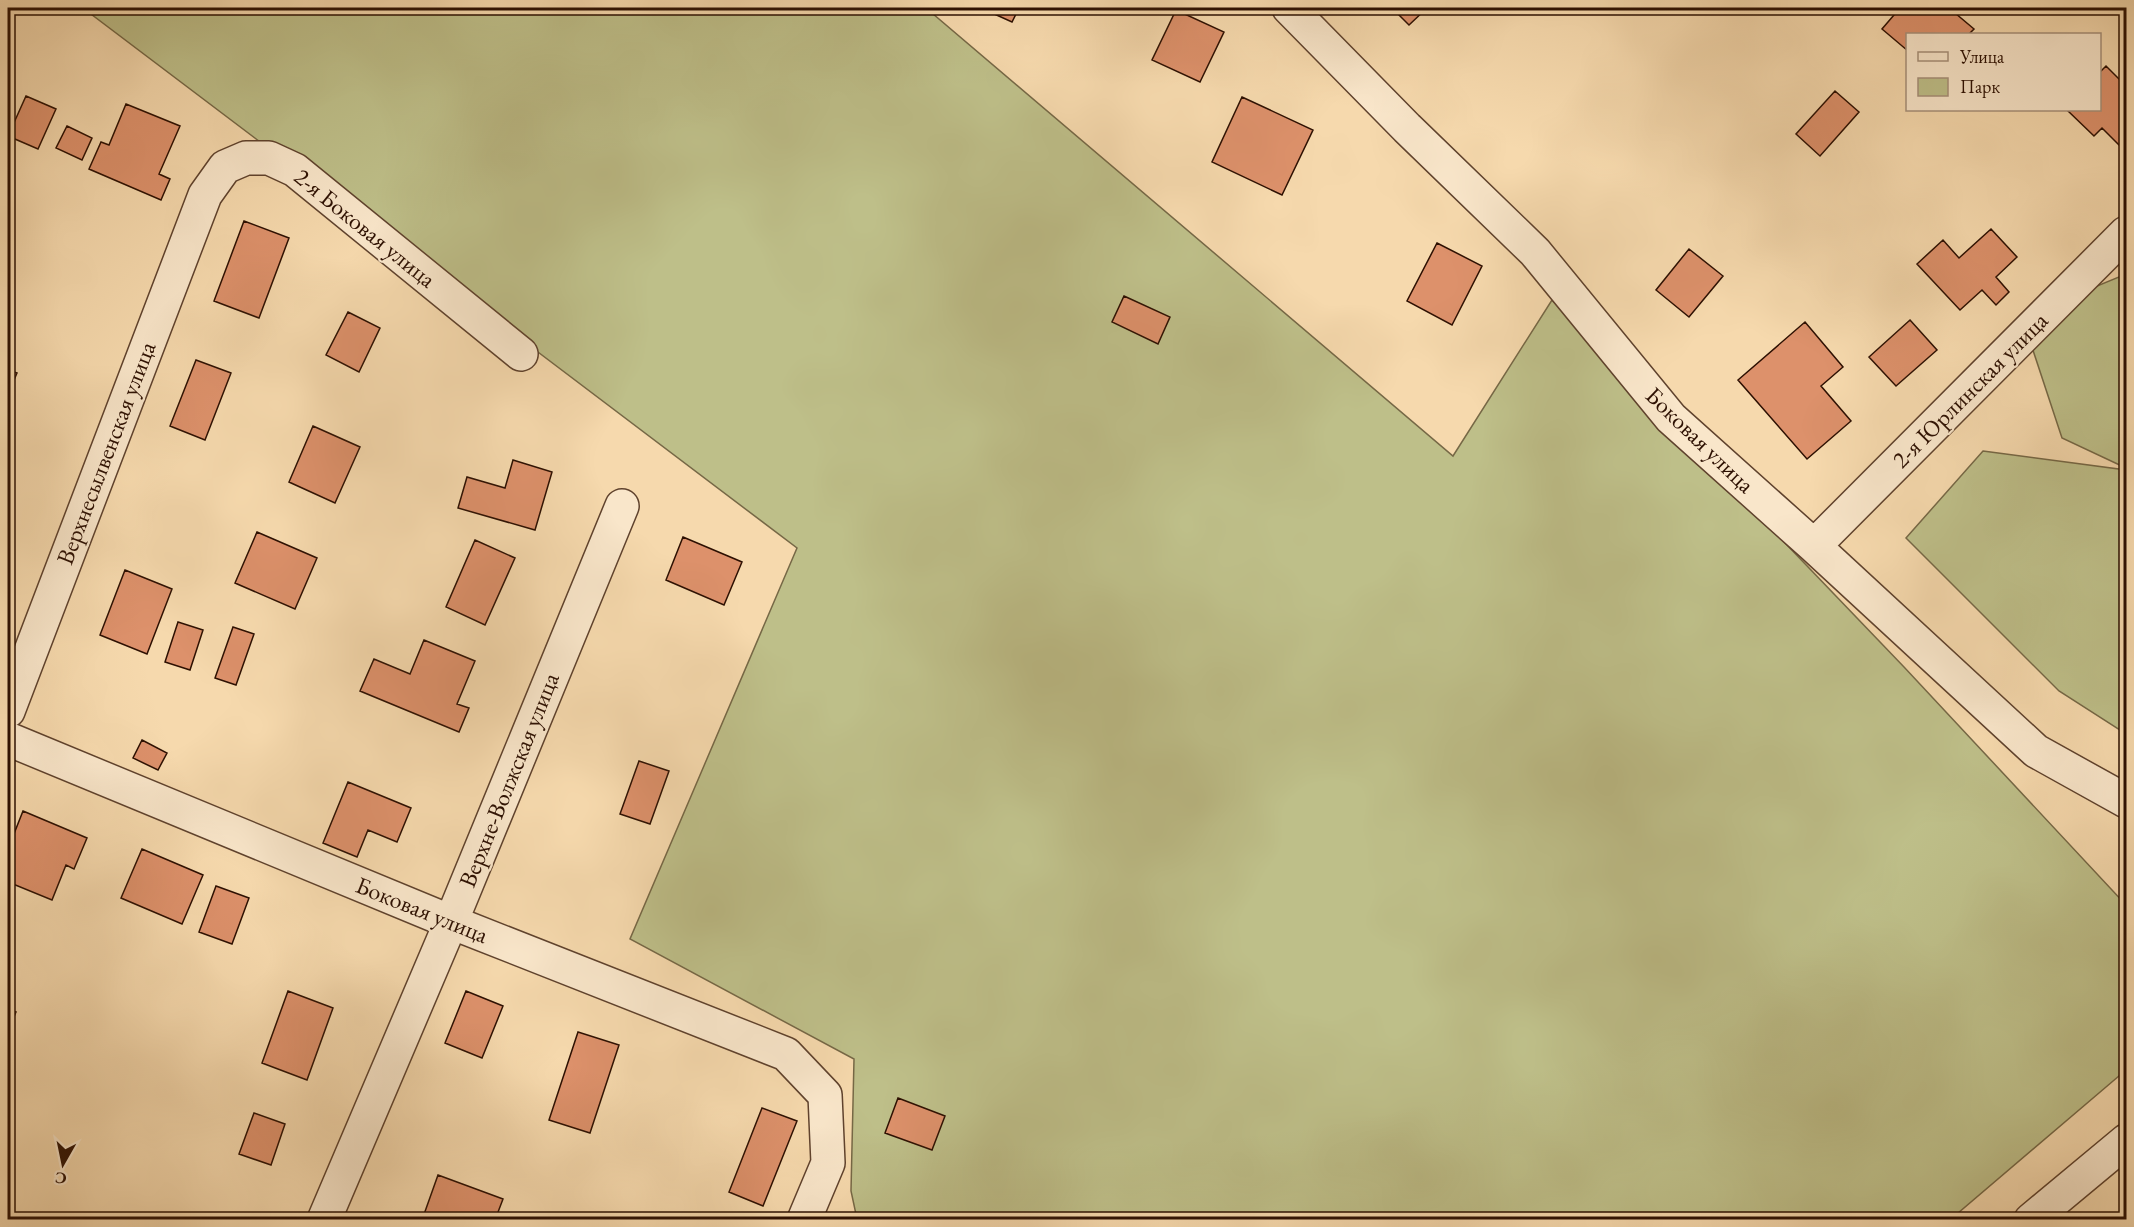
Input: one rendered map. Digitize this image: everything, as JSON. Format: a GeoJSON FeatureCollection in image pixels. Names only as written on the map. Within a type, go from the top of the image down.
{"type":"FeatureCollection","features":[{"type":"Feature","properties":{"kind":"street","name":"Боковая улица"},"geometry":{"type":"LineString","coordinates":[[1289,8],[1407,128],[1535,252],[1671,418],[1814,546],[2036,751],[2127,801]]}},
{"type":"Feature","properties":{"kind":"street","name":"2-я Боковая улица"},"geometry":{"type":"LineString","coordinates":[[205,195],[225,167],[246,158],[268,158],[295,170],[521,354]]}},
{"type":"Feature","properties":{"kind":"street","name":"Верхнесылвенская улица"},"geometry":{"type":"LineString","coordinates":[[8,711],[205,195]]}},
{"type":"Feature","properties":{"kind":"street","name":"2-я Юрлинская улица"},"geometry":{"type":"LineString","coordinates":[[1814,546],[2127,234]]}},
{"type":"Feature","properties":{"kind":"street","name":"Верхне-Волжская улица"},"geometry":{"type":"LineString","coordinates":[[324,1220],[451,922],[622,506]]}},
{"type":"Feature","properties":{"kind":"street","name":"Боковая улица"},"geometry":{"type":"LineString","coordinates":[[8,739],[451,922],[786,1054],[825,1095],[828,1163],[804,1220]]}},
{"type":"Feature","properties":{"kind":"street"},"geometry":{"type":"LineString","coordinates":[[2031,1220],[2127,1141]]}},
{"type":"Feature","properties":{"kind":"green space"},"geometry":{"type":"Polygon","coordinates":[[[83,8],[926,8],[1453,456],[1552,300],[1904,667],[2126,905],[2126,1070],[1951,1219],[857,1219],[851,1191],[854,1059],[630,939],[797,548],[83,8]]]}},
{"type":"Feature","properties":{"kind":"green space"},"geometry":{"type":"Polygon","coordinates":[[[2126,274],[2126,468],[2062,438],[2022,317],[2126,274]]]}},
{"type":"Feature","properties":{"kind":"green space"},"geometry":{"type":"Polygon","coordinates":[[[1983,451],[2126,470],[2126,734],[2059,691],[1906,538],[1983,451]]]}},
{"type":"Feature","properties":{"kind":"building"},"geometry":{"type":"Polygon","coordinates":[[[981,8],[1019,8],[1012,22],[981,8]]]}},
{"type":"Feature","properties":{"kind":"building"},"geometry":{"type":"Polygon","coordinates":[[[1392,8],[1427,8],[1409,25],[1392,8]]]}},
{"type":"Feature","properties":{"kind":"building"},"geometry":{"type":"Polygon","coordinates":[[[1900,8],[1949,8],[1974,29],[1970,33],[1906,33],[1906,49],[1882,29],[1900,8]]]}},
{"type":"Feature","properties":{"kind":"building"},"geometry":{"type":"Polygon","coordinates":[[[1176,10],[1224,32],[1200,82],[1152,60],[1176,10]]]}},
{"type":"Feature","properties":{"kind":"building"},"geometry":{"type":"Polygon","coordinates":[[[2106,66],[2126,86],[2126,152],[2102,128],[2094,136],[2068,111],[2101,111],[2101,71],[2106,66]]]}},
{"type":"Feature","properties":{"kind":"building"},"geometry":{"type":"Polygon","coordinates":[[[1835,91],[1859,112],[1820,156],[1796,134],[1835,91]]]}},
{"type":"Feature","properties":{"kind":"building"},"geometry":{"type":"Polygon","coordinates":[[[26,96],[56,109],[38,149],[8,136],[26,96]]]}},
{"type":"Feature","properties":{"kind":"building"},"geometry":{"type":"Polygon","coordinates":[[[1242,97],[1313,130],[1282,195],[1212,162],[1242,97]]]}},
{"type":"Feature","properties":{"kind":"building"},"geometry":{"type":"Polygon","coordinates":[[[126,104],[180,126],[159,174],[170,179],[161,200],[89,169],[101,142],[109,145],[126,104]]]}},
{"type":"Feature","properties":{"kind":"building"},"geometry":{"type":"Polygon","coordinates":[[[67,126],[92,138],[82,160],[56,148],[67,126]]]}},
{"type":"Feature","properties":{"kind":"building"},"geometry":{"type":"Polygon","coordinates":[[[244,221],[289,238],[259,318],[214,301],[244,221]]]}},
{"type":"Feature","properties":{"kind":"building"},"geometry":{"type":"Polygon","coordinates":[[[1991,229],[2017,257],[1996,277],[2009,292],[1996,305],[1982,290],[1960,310],[1917,264],[1943,240],[1959,258],[1991,229]]]}},
{"type":"Feature","properties":{"kind":"building"},"geometry":{"type":"Polygon","coordinates":[[[1437,243],[1482,266],[1452,325],[1407,301],[1437,243]]]}},
{"type":"Feature","properties":{"kind":"building"},"geometry":{"type":"Polygon","coordinates":[[[1689,249],[1723,276],[1689,317],[1656,290],[1689,249]]]}},
{"type":"Feature","properties":{"kind":"building"},"geometry":{"type":"Polygon","coordinates":[[[1124,296],[1170,317],[1158,344],[1112,322],[1124,296]]]}},
{"type":"Feature","properties":{"kind":"building"},"geometry":{"type":"Polygon","coordinates":[[[348,312],[380,328],[359,372],[326,355],[348,312]]]}},
{"type":"Feature","properties":{"kind":"building"},"geometry":{"type":"Polygon","coordinates":[[[1910,320],[1937,350],[1896,386],[1869,357],[1910,320]]]}},
{"type":"Feature","properties":{"kind":"building"},"geometry":{"type":"Polygon","coordinates":[[[1805,322],[1843,367],[1821,386],[1851,421],[1807,459],[1738,380],[1805,322]]]}},
{"type":"Feature","properties":{"kind":"building"},"geometry":{"type":"Polygon","coordinates":[[[196,360],[231,373],[205,440],[170,426],[196,360]]]}},
{"type":"Feature","properties":{"kind":"building"},"geometry":{"type":"Polygon","coordinates":[[[8,370],[17,373],[8,394],[8,370]]]}},
{"type":"Feature","properties":{"kind":"building"},"geometry":{"type":"Polygon","coordinates":[[[313,426],[360,447],[335,503],[289,482],[313,426]]]}},
{"type":"Feature","properties":{"kind":"building"},"geometry":{"type":"Polygon","coordinates":[[[513,460],[552,472],[535,530],[458,508],[467,477],[505,488],[513,460]]]}},
{"type":"Feature","properties":{"kind":"building"},"geometry":{"type":"Polygon","coordinates":[[[257,532],[317,558],[295,609],[235,583],[257,532]]]}},
{"type":"Feature","properties":{"kind":"building"},"geometry":{"type":"Polygon","coordinates":[[[683,537],[742,562],[724,605],[666,580],[683,537]]]}},
{"type":"Feature","properties":{"kind":"building"},"geometry":{"type":"Polygon","coordinates":[[[475,540],[515,558],[485,625],[446,607],[475,540]]]}},
{"type":"Feature","properties":{"kind":"building"},"geometry":{"type":"Polygon","coordinates":[[[125,570],[172,589],[147,654],[100,635],[125,570]]]}},
{"type":"Feature","properties":{"kind":"building"},"geometry":{"type":"Polygon","coordinates":[[[178,622],[203,630],[190,670],[165,662],[178,622]]]}},
{"type":"Feature","properties":{"kind":"building"},"geometry":{"type":"Polygon","coordinates":[[[233,627],[254,634],[236,685],[215,678],[233,627]]]}},
{"type":"Feature","properties":{"kind":"building"},"geometry":{"type":"Polygon","coordinates":[[[424,640],[475,661],[457,704],[469,708],[459,732],[360,691],[374,659],[410,674],[424,640]]]}},
{"type":"Feature","properties":{"kind":"building"},"geometry":{"type":"Polygon","coordinates":[[[142,740],[167,753],[158,770],[133,758],[142,740]]]}},
{"type":"Feature","properties":{"kind":"building"},"geometry":{"type":"Polygon","coordinates":[[[639,761],[669,771],[650,824],[620,814],[639,761]]]}},
{"type":"Feature","properties":{"kind":"building"},"geometry":{"type":"Polygon","coordinates":[[[348,782],[411,808],[397,842],[368,830],[357,857],[323,843],[348,782]]]}},
{"type":"Feature","properties":{"kind":"building"},"geometry":{"type":"Polygon","coordinates":[[[23,811],[87,838],[74,869],[66,865],[52,900],[8,882],[8,849],[23,811]]]}},
{"type":"Feature","properties":{"kind":"building"},"geometry":{"type":"Polygon","coordinates":[[[142,849],[203,875],[182,924],[121,898],[142,849]]]}},
{"type":"Feature","properties":{"kind":"building"},"geometry":{"type":"Polygon","coordinates":[[[216,886],[249,898],[232,944],[199,932],[216,886]]]}},
{"type":"Feature","properties":{"kind":"building"},"geometry":{"type":"Polygon","coordinates":[[[288,991],[333,1008],[307,1080],[262,1063],[288,991]]]}},
{"type":"Feature","properties":{"kind":"building"},"geometry":{"type":"Polygon","coordinates":[[[466,991],[503,1006],[482,1058],[445,1043],[466,991]]]}},
{"type":"Feature","properties":{"kind":"building"},"geometry":{"type":"Polygon","coordinates":[[[8,1009],[16,1012],[8,1031],[8,1009]]]}},
{"type":"Feature","properties":{"kind":"building"},"geometry":{"type":"Polygon","coordinates":[[[578,1032],[619,1045],[590,1133],[549,1120],[578,1032]]]}},
{"type":"Feature","properties":{"kind":"building"},"geometry":{"type":"Polygon","coordinates":[[[898,1098],[945,1116],[932,1150],[885,1133],[898,1098]]]}},
{"type":"Feature","properties":{"kind":"building"},"geometry":{"type":"Polygon","coordinates":[[[762,1108],[797,1121],[763,1206],[729,1192],[762,1108]]]}},
{"type":"Feature","properties":{"kind":"building"},"geometry":{"type":"Polygon","coordinates":[[[254,1113],[285,1124],[271,1165],[239,1154],[254,1113]]]}},
{"type":"Feature","properties":{"kind":"building"},"geometry":{"type":"Polygon","coordinates":[[[438,1175],[503,1199],[495,1220],[422,1220],[438,1175]]]}}]}
